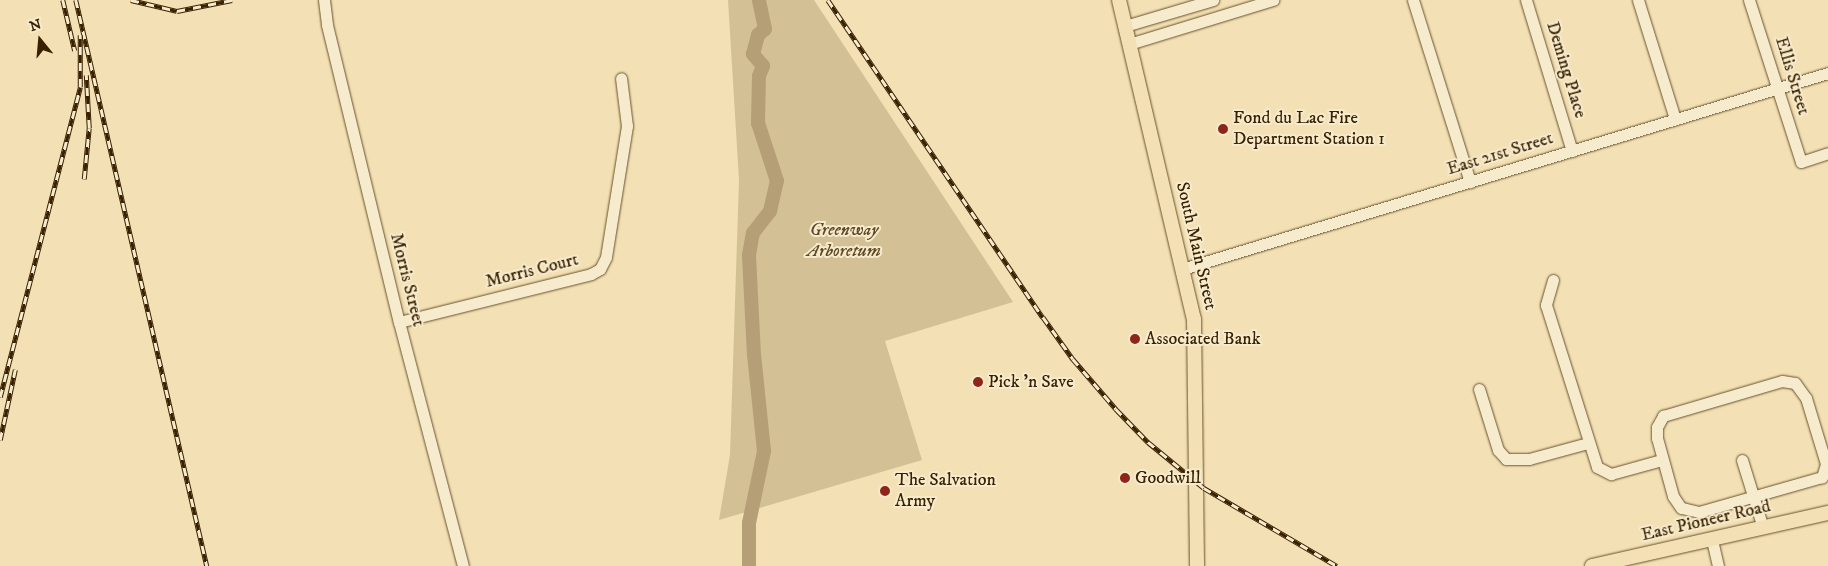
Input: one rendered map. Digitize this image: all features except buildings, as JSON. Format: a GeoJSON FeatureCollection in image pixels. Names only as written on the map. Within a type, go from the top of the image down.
{"type":"FeatureCollection","features":[{"type":"Feature","properties":{"kind":"main road","name":"South Main Street"},"geometry":{"type":"LineString","coordinates":[[1119,0],[1194,320],[1196,352],[1197,566]]}},
{"type":"Feature","properties":{"kind":"main road","name":"East Pioneer Road"},"geometry":{"type":"LineString","coordinates":[[1592,566],[1828,513]]}},
{"type":"Feature","properties":{"kind":"street","name":"Morris Street"},"geometry":{"type":"LineString","coordinates":[[324,0],[327,25],[399,322],[463,566]]}},
{"type":"Feature","properties":{"kind":"street"},"geometry":{"type":"LineString","coordinates":[[1125,26],[1213,0]]}},
{"type":"Feature","properties":{"kind":"street"},"geometry":{"type":"LineString","coordinates":[[1129,44],[1273,0]]}},
{"type":"Feature","properties":{"kind":"street"},"geometry":{"type":"LineString","coordinates":[[1413,0],[1470,182]]}},
{"type":"Feature","properties":{"kind":"street","name":"Deming Place"},"geometry":{"type":"LineString","coordinates":[[1526,0],[1572,150]]}},
{"type":"Feature","properties":{"kind":"street"},"geometry":{"type":"LineString","coordinates":[[1638,0],[1675,119]]}},
{"type":"Feature","properties":{"kind":"street","name":"Ellis Street"},"geometry":{"type":"LineString","coordinates":[[1750,0],[1801,162],[1828,153]]}},
{"type":"Feature","properties":{"kind":"street","name":"East 21st Street"},"geometry":{"type":"LineString","coordinates":[[1182,269],[1828,73]]}},
{"type":"Feature","properties":{"kind":"street","name":"Morris Court"},"geometry":{"type":"LineString","coordinates":[[399,322],[591,274],[600,269],[606,257],[627,126],[620,78]]}},
{"type":"Feature","properties":{"kind":"street"},"geometry":{"type":"LineString","coordinates":[[1553,280],[1546,305],[1596,467],[1606,474],[1662,460]]}},
{"type":"Feature","properties":{"kind":"street"},"geometry":{"type":"LineString","coordinates":[[1782,381],[1793,382],[1806,398],[1826,471],[1816,481],[1696,512],[1685,510],[1675,501],[1662,460],[1656,434],[1663,416],[1782,381]]}},
{"type":"Feature","properties":{"kind":"street"},"geometry":{"type":"LineString","coordinates":[[1479,389],[1498,450],[1508,460],[1540,456],[1588,443]]}},
{"type":"Feature","properties":{"kind":"street"},"geometry":{"type":"LineString","coordinates":[[1742,460],[1763,528]]}},
{"type":"Feature","properties":{"kind":"street"},"geometry":{"type":"LineString","coordinates":[[1712,540],[1718,566]]}},
{"type":"Feature","properties":{"kind":"green space","name":"Greenway Arboretum"},"geometry":{"type":"Polygon","coordinates":[[[728,0],[814,0],[1013,302],[885,341],[922,460],[719,520],[730,455],[739,180],[728,0]]]}},
{"type":"Feature","properties":{"kind":"waterway"},"geometry":{"type":"LineString","coordinates":[[749,566],[749,523],[764,451],[754,355],[749,255],[753,233],[770,211],[777,181],[758,123],[759,76],[763,66],[753,54],[758,35],[765,29],[759,0]]}},
{"type":"Feature","properties":{"kind":"railway"},"geometry":{"type":"LineString","coordinates":[[63,0],[75,51]]}},
{"type":"Feature","properties":{"kind":"railway"},"geometry":{"type":"LineString","coordinates":[[76,0],[207,566]]}},
{"type":"Feature","properties":{"kind":"railway"},"geometry":{"type":"LineString","coordinates":[[131,0],[177,11],[232,0]]}},
{"type":"Feature","properties":{"kind":"railway"},"geometry":{"type":"LineString","coordinates":[[828,0],[1043,317],[1073,359],[1116,409],[1148,442],[1204,488],[1337,566]]}},
{"type":"Feature","properties":{"kind":"railway"},"geometry":{"type":"LineString","coordinates":[[0,397],[80,87],[80,35]]}},
{"type":"Feature","properties":{"kind":"railway"},"geometry":{"type":"LineString","coordinates":[[84,179],[89,128],[86,75]]}},
{"type":"Feature","properties":{"kind":"railway"},"geometry":{"type":"LineString","coordinates":[[0,440],[15,370]]}},
{"type":"Feature","properties":{"kind":"place","name":"Fond du Lac Fire Department Station 1"},"geometry":{"type":"Point","coordinates":[1223,129]}},
{"type":"Feature","properties":{"kind":"place","name":"Associated Bank"},"geometry":{"type":"Point","coordinates":[1135,339]}},
{"type":"Feature","properties":{"kind":"place","name":"Pick 'n Save"},"geometry":{"type":"Point","coordinates":[978,382]}},
{"type":"Feature","properties":{"kind":"place","name":"Goodwill"},"geometry":{"type":"Point","coordinates":[1125,478]}},
{"type":"Feature","properties":{"kind":"place","name":"The Salvation Army"},"geometry":{"type":"Point","coordinates":[885,491]}}]}
